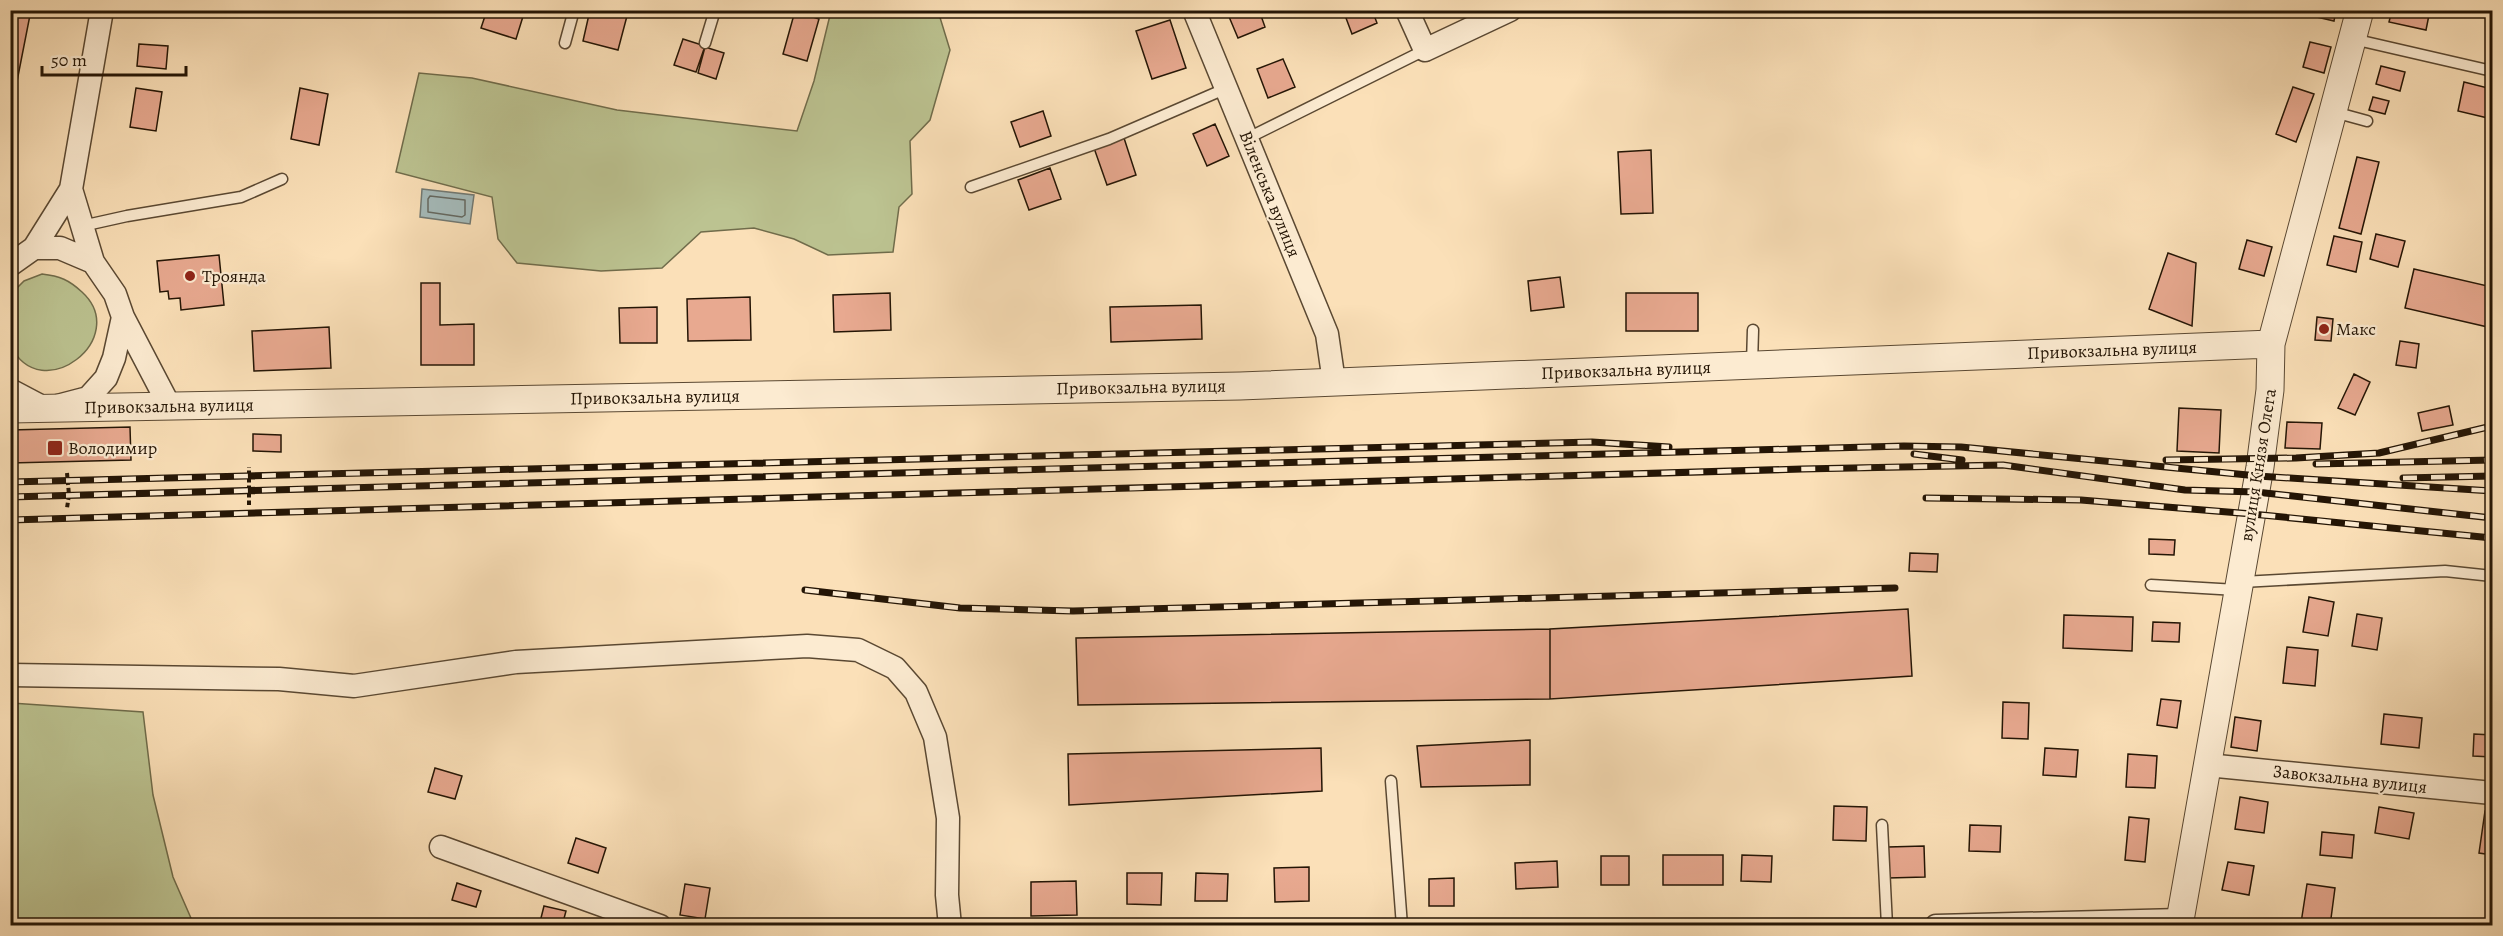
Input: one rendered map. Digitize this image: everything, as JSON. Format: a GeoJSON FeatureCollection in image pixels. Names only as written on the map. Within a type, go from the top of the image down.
{"type":"FeatureCollection","features":[{"type":"Feature","properties":{"kind":"street"},"geometry":{"type":"LineString","coordinates":[[10,265],[34,248],[70,189],[102,10]]}},
{"type":"Feature","properties":{"kind":"street","name":"Віленська вулиця"},"geometry":{"type":"LineString","coordinates":[[1194,10],[1327,334],[1334,382]]}},
{"type":"Feature","properties":{"kind":"street"},"geometry":{"type":"LineString","coordinates":[[1407,10],[1425,50],[1510,10]]}},
{"type":"Feature","properties":{"kind":"street","name":"вулиця Князя Олега"},"geometry":{"type":"LineString","coordinates":[[2179,923],[2259,476],[2270,390],[2271,344],[2360,10]]}},
{"type":"Feature","properties":{"kind":"street"},"geometry":{"type":"LineString","coordinates":[[70,189],[93,262],[115,294],[123,317],[170,407]]}},
{"type":"Feature","properties":{"kind":"street"},"geometry":{"type":"LineString","coordinates":[[34,248],[60,248],[93,262]]}},
{"type":"Feature","properties":{"kind":"street"},"geometry":{"type":"LineString","coordinates":[[10,390],[45,409],[88,398],[106,378],[114,358],[123,317]]}},
{"type":"Feature","properties":{"kind":"street","name":"Привокзальна вулиця"},"geometry":{"type":"LineString","coordinates":[[10,409],[1240,386],[2271,344]]}},
{"type":"Feature","properties":{"kind":"street"},"geometry":{"type":"LineString","coordinates":[[10,675],[279,679],[354,686],[516,662],[807,646],[858,650],[895,668],[916,692],[935,737],[948,818],[946,895],[950,926]]}},
{"type":"Feature","properties":{"kind":"street","name":"Завокзальна вулиця"},"geometry":{"type":"LineString","coordinates":[[2207,765],[2493,793]]}},
{"type":"Feature","properties":{"kind":"street"},"geometry":{"type":"LineString","coordinates":[[441,847],[660,926]]}},
{"type":"Feature","properties":{"kind":"street"},"geometry":{"type":"LineString","coordinates":[[1936,926],[2179,923]]}},
{"type":"Feature","properties":{"kind":"lane"},"geometry":{"type":"LineString","coordinates":[[565,43],[574,10]]}},
{"type":"Feature","properties":{"kind":"lane"},"geometry":{"type":"LineString","coordinates":[[705,44],[716,10]]}},
{"type":"Feature","properties":{"kind":"lane"},"geometry":{"type":"LineString","coordinates":[[2353,39],[2493,71]]}},
{"type":"Feature","properties":{"kind":"lane"},"geometry":{"type":"LineString","coordinates":[[1248,138],[1425,50]]}},
{"type":"Feature","properties":{"kind":"lane"},"geometry":{"type":"LineString","coordinates":[[971,187],[1109,138],[1227,88]]}},
{"type":"Feature","properties":{"kind":"lane"},"geometry":{"type":"LineString","coordinates":[[2334,112],[2367,121]]}},
{"type":"Feature","properties":{"kind":"lane"},"geometry":{"type":"LineString","coordinates":[[82,226],[241,197],[282,179]]}},
{"type":"Feature","properties":{"kind":"lane"},"geometry":{"type":"LineString","coordinates":[[1752,365],[1753,330]]}},
{"type":"Feature","properties":{"kind":"lane"},"geometry":{"type":"LineString","coordinates":[[2151,585],[2238,586],[2445,571],[2493,576]]}},
{"type":"Feature","properties":{"kind":"lane"},"geometry":{"type":"LineString","coordinates":[[1391,781],[1402,926]]}},
{"type":"Feature","properties":{"kind":"lane"},"geometry":{"type":"LineString","coordinates":[[1882,825],[1887,926]]}},
{"type":"Feature","properties":{"kind":"path"},"geometry":{"type":"LineString","coordinates":[[249,468],[249,505]]}},
{"type":"Feature","properties":{"kind":"path"},"geometry":{"type":"LineString","coordinates":[[67,473],[69,495],[67,508]]}},
{"type":"Feature","properties":{"kind":"green space"},"geometry":{"type":"Polygon","coordinates":[[[831,11],[938,11],[950,50],[930,120],[910,141],[912,194],[899,207],[893,252],[828,255],[794,239],[754,228],[701,232],[662,268],[601,271],[517,263],[498,239],[492,197],[396,172],[419,73],[472,78],[617,110],[797,131],[814,81],[831,11]]]}},
{"type":"Feature","properties":{"kind":"green space"},"geometry":{"type":"Polygon","coordinates":[[[42,274],[64,279],[82,292],[95,310],[96,329],[89,346],[76,360],[60,368],[42,370],[25,363],[11,346],[11,294],[24,281],[42,274]]]}},
{"type":"Feature","properties":{"kind":"green space"},"geometry":{"type":"Polygon","coordinates":[[[11,703],[143,712],[153,795],[173,877],[194,925],[11,925],[11,703]]]}},
{"type":"Feature","properties":{"kind":"water"},"geometry":{"type":"Polygon","coordinates":[[[422,189],[474,195],[470,224],[420,217],[422,189]]]}},
{"type":"Feature","properties":{"kind":"building"},"geometry":{"type":"Polygon","coordinates":[[[10,10],[31,10],[10,117],[10,10]]]}},
{"type":"Feature","properties":{"kind":"building"},"geometry":{"type":"Polygon","coordinates":[[[487,10],[525,10],[516,39],[481,28],[487,10]]]}},
{"type":"Feature","properties":{"kind":"building"},"geometry":{"type":"Polygon","coordinates":[[[590,10],[605,10],[627,16],[618,50],[583,41],[590,10]]]}},
{"type":"Feature","properties":{"kind":"building"},"geometry":{"type":"Polygon","coordinates":[[[1259,10],[1265,27],[1238,38],[1227,12],[1259,10]]]}},
{"type":"Feature","properties":{"kind":"building"},"geometry":{"type":"Polygon","coordinates":[[[1343,10],[1372,10],[1377,23],[1352,34],[1343,10]]]}},
{"type":"Feature","properties":{"kind":"building"},"geometry":{"type":"Polygon","coordinates":[[[2309,10],[2336,10],[2334,21],[2308,15],[2309,10]]]}},
{"type":"Feature","properties":{"kind":"building"},"geometry":{"type":"Polygon","coordinates":[[[2392,10],[2430,10],[2426,30],[2389,22],[2392,10]]]}},
{"type":"Feature","properties":{"kind":"building"},"geometry":{"type":"Polygon","coordinates":[[[2469,10],[2492,10],[2492,19],[2469,14],[2469,10]]]}},
{"type":"Feature","properties":{"kind":"building"},"geometry":{"type":"Polygon","coordinates":[[[795,11],[819,19],[807,61],[783,54],[795,11]]]}},
{"type":"Feature","properties":{"kind":"building"},"geometry":{"type":"Polygon","coordinates":[[[1170,20],[1186,68],[1152,79],[1136,31],[1170,20]]]}},
{"type":"Feature","properties":{"kind":"building"},"geometry":{"type":"Polygon","coordinates":[[[683,39],[705,46],[696,72],[674,65],[683,39]]]}},
{"type":"Feature","properties":{"kind":"building"},"geometry":{"type":"Polygon","coordinates":[[[2310,42],[2331,47],[2324,73],[2303,67],[2310,42]]]}},
{"type":"Feature","properties":{"kind":"building"},"geometry":{"type":"Polygon","coordinates":[[[139,44],[168,46],[166,69],[137,66],[139,44]]]}},
{"type":"Feature","properties":{"kind":"building"},"geometry":{"type":"Polygon","coordinates":[[[705,47],[724,53],[716,79],[698,73],[705,47]]]}},
{"type":"Feature","properties":{"kind":"building"},"geometry":{"type":"Polygon","coordinates":[[[1283,59],[1295,87],[1268,98],[1257,69],[1283,59]]]}},
{"type":"Feature","properties":{"kind":"building"},"geometry":{"type":"Polygon","coordinates":[[[2381,66],[2405,72],[2400,91],[2376,84],[2381,66]]]}},
{"type":"Feature","properties":{"kind":"building"},"geometry":{"type":"Polygon","coordinates":[[[2464,82],[2492,89],[2492,119],[2458,111],[2464,82]]]}},
{"type":"Feature","properties":{"kind":"building"},"geometry":{"type":"Polygon","coordinates":[[[2293,87],[2314,94],[2296,142],[2276,134],[2293,87]]]}},
{"type":"Feature","properties":{"kind":"building"},"geometry":{"type":"Polygon","coordinates":[[[136,88],[162,92],[156,131],[130,127],[136,88]]]}},
{"type":"Feature","properties":{"kind":"building"},"geometry":{"type":"Polygon","coordinates":[[[300,88],[328,94],[319,145],[291,139],[300,88]]]}},
{"type":"Feature","properties":{"kind":"building"},"geometry":{"type":"Polygon","coordinates":[[[2373,97],[2389,101],[2385,114],[2369,110],[2373,97]]]}},
{"type":"Feature","properties":{"kind":"building"},"geometry":{"type":"Polygon","coordinates":[[[1043,111],[1051,136],[1020,147],[1011,122],[1043,111]]]}},
{"type":"Feature","properties":{"kind":"building"},"geometry":{"type":"Polygon","coordinates":[[[1215,124],[1229,156],[1207,166],[1193,134],[1215,124]]]}},
{"type":"Feature","properties":{"kind":"building"},"geometry":{"type":"Polygon","coordinates":[[[1124,138],[1136,175],[1107,185],[1094,148],[1124,138]]]}},
{"type":"Feature","properties":{"kind":"building"},"geometry":{"type":"Polygon","coordinates":[[[1651,150],[1653,213],[1621,214],[1618,152],[1651,150]]]}},
{"type":"Feature","properties":{"kind":"building"},"geometry":{"type":"Polygon","coordinates":[[[2357,157],[2379,162],[2361,234],[2339,228],[2357,157]]]}},
{"type":"Feature","properties":{"kind":"building"},"geometry":{"type":"Polygon","coordinates":[[[1050,168],[1061,199],[1029,210],[1018,180],[1050,168]]]}},
{"type":"Feature","properties":{"kind":"building"},"geometry":{"type":"Polygon","coordinates":[[[2376,234],[2405,241],[2398,267],[2370,259],[2376,234]]]}},
{"type":"Feature","properties":{"kind":"building"},"geometry":{"type":"Polygon","coordinates":[[[2334,236],[2362,242],[2356,272],[2327,265],[2334,236]]]}},
{"type":"Feature","properties":{"kind":"building"},"geometry":{"type":"Polygon","coordinates":[[[2247,240],[2272,247],[2264,276],[2239,269],[2247,240]]]}},
{"type":"Feature","properties":{"kind":"building"},"geometry":{"type":"Polygon","coordinates":[[[2168,253],[2196,263],[2192,326],[2149,309],[2168,253]]]}},
{"type":"Feature","properties":{"kind":"building","name":"Троянда"},"geometry":{"type":"Polygon","coordinates":[[[219,255],[224,305],[181,310],[180,298],[169,299],[168,291],[160,292],[157,261],[219,255]]]}},
{"type":"Feature","properties":{"kind":"building"},"geometry":{"type":"Polygon","coordinates":[[[2414,269],[2492,287],[2492,328],[2405,308],[2414,269]]]}},
{"type":"Feature","properties":{"kind":"building"},"geometry":{"type":"Polygon","coordinates":[[[1560,277],[1564,307],[1531,311],[1528,281],[1560,277]]]}},
{"type":"Feature","properties":{"kind":"building"},"geometry":{"type":"Polygon","coordinates":[[[421,283],[440,283],[440,325],[474,324],[474,365],[421,365],[421,283]]]}},
{"type":"Feature","properties":{"kind":"building"},"geometry":{"type":"Polygon","coordinates":[[[890,293],[891,330],[834,332],[833,295],[890,293]]]}},
{"type":"Feature","properties":{"kind":"building"},"geometry":{"type":"Polygon","coordinates":[[[1626,293],[1698,293],[1698,331],[1626,331],[1626,293]]]}},
{"type":"Feature","properties":{"kind":"building"},"geometry":{"type":"Polygon","coordinates":[[[750,297],[751,340],[688,341],[687,299],[750,297]]]}},
{"type":"Feature","properties":{"kind":"building"},"geometry":{"type":"Polygon","coordinates":[[[1201,305],[1202,339],[1111,342],[1110,307],[1201,305]]]}},
{"type":"Feature","properties":{"kind":"building"},"geometry":{"type":"Polygon","coordinates":[[[657,307],[657,343],[620,343],[619,308],[657,307]]]}},
{"type":"Feature","properties":{"kind":"building","name":"Макс"},"geometry":{"type":"Polygon","coordinates":[[[2317,317],[2333,319],[2331,341],[2315,340],[2317,317]]]}},
{"type":"Feature","properties":{"kind":"building"},"geometry":{"type":"Polygon","coordinates":[[[329,327],[331,368],[254,371],[252,331],[329,327]]]}},
{"type":"Feature","properties":{"kind":"building"},"geometry":{"type":"Polygon","coordinates":[[[2400,341],[2419,344],[2416,368],[2396,365],[2400,341]]]}},
{"type":"Feature","properties":{"kind":"building"},"geometry":{"type":"Polygon","coordinates":[[[2354,374],[2370,382],[2355,415],[2338,408],[2354,374]]]}},
{"type":"Feature","properties":{"kind":"building"},"geometry":{"type":"Polygon","coordinates":[[[2449,406],[2453,425],[2422,431],[2418,413],[2449,406]]]}},
{"type":"Feature","properties":{"kind":"building"},"geometry":{"type":"Polygon","coordinates":[[[2179,408],[2221,410],[2219,453],[2177,451],[2179,408]]]}},
{"type":"Feature","properties":{"kind":"building"},"geometry":{"type":"Polygon","coordinates":[[[2287,422],[2322,423],[2320,449],[2285,448],[2287,422]]]}},
{"type":"Feature","properties":{"kind":"building"},"geometry":{"type":"Polygon","coordinates":[[[130,427],[131,460],[10,463],[10,430],[130,427]]]}},
{"type":"Feature","properties":{"kind":"building"},"geometry":{"type":"Polygon","coordinates":[[[253,434],[281,435],[281,452],[253,451],[253,434]]]}},
{"type":"Feature","properties":{"kind":"building"},"geometry":{"type":"Polygon","coordinates":[[[2149,539],[2175,540],[2174,555],[2149,554],[2149,539]]]}},
{"type":"Feature","properties":{"kind":"building"},"geometry":{"type":"Polygon","coordinates":[[[1910,553],[1938,554],[1937,572],[1909,571],[1910,553]]]}},
{"type":"Feature","properties":{"kind":"building"},"geometry":{"type":"Polygon","coordinates":[[[2309,597],[2334,602],[2328,636],[2303,632],[2309,597]]]}},
{"type":"Feature","properties":{"kind":"building"},"geometry":{"type":"Polygon","coordinates":[[[1908,609],[1912,676],[1550,699],[1550,629],[1908,609]]]}},
{"type":"Feature","properties":{"kind":"building"},"geometry":{"type":"Polygon","coordinates":[[[2357,614],[2382,618],[2377,650],[2352,646],[2357,614]]]}},
{"type":"Feature","properties":{"kind":"building"},"geometry":{"type":"Polygon","coordinates":[[[2064,615],[2133,617],[2132,651],[2063,648],[2064,615]]]}},
{"type":"Feature","properties":{"kind":"building"},"geometry":{"type":"Polygon","coordinates":[[[2153,622],[2180,623],[2179,642],[2152,641],[2153,622]]]}},
{"type":"Feature","properties":{"kind":"building"},"geometry":{"type":"Polygon","coordinates":[[[1550,629],[1550,699],[1078,705],[1076,638],[1550,629]]]}},
{"type":"Feature","properties":{"kind":"building"},"geometry":{"type":"Polygon","coordinates":[[[2287,647],[2318,650],[2315,686],[2283,683],[2287,647]]]}},
{"type":"Feature","properties":{"kind":"building"},"geometry":{"type":"Polygon","coordinates":[[[2161,699],[2181,701],[2177,728],[2157,725],[2161,699]]]}},
{"type":"Feature","properties":{"kind":"building"},"geometry":{"type":"Polygon","coordinates":[[[2003,702],[2029,703],[2028,739],[2002,738],[2003,702]]]}},
{"type":"Feature","properties":{"kind":"building"},"geometry":{"type":"Polygon","coordinates":[[[2384,714],[2422,718],[2419,748],[2381,744],[2384,714]]]}},
{"type":"Feature","properties":{"kind":"building"},"geometry":{"type":"Polygon","coordinates":[[[2235,717],[2261,721],[2257,751],[2231,747],[2235,717]]]}},
{"type":"Feature","properties":{"kind":"building"},"geometry":{"type":"Polygon","coordinates":[[[2474,734],[2492,735],[2492,757],[2473,756],[2474,734]]]}},
{"type":"Feature","properties":{"kind":"building"},"geometry":{"type":"Polygon","coordinates":[[[1530,740],[1530,785],[1421,787],[1417,746],[1530,740]]]}},
{"type":"Feature","properties":{"kind":"building"},"geometry":{"type":"Polygon","coordinates":[[[1321,748],[1322,791],[1069,805],[1068,754],[1321,748]]]}},
{"type":"Feature","properties":{"kind":"building"},"geometry":{"type":"Polygon","coordinates":[[[2045,748],[2078,750],[2076,777],[2043,775],[2045,748]]]}},
{"type":"Feature","properties":{"kind":"building"},"geometry":{"type":"Polygon","coordinates":[[[2128,754],[2157,756],[2155,788],[2126,787],[2128,754]]]}},
{"type":"Feature","properties":{"kind":"building"},"geometry":{"type":"Polygon","coordinates":[[[435,768],[462,776],[455,799],[428,792],[435,768]]]}},
{"type":"Feature","properties":{"kind":"building"},"geometry":{"type":"Polygon","coordinates":[[[2240,797],[2268,802],[2264,833],[2235,829],[2240,797]]]}},
{"type":"Feature","properties":{"kind":"building"},"geometry":{"type":"Polygon","coordinates":[[[1834,806],[1867,807],[1866,841],[1833,840],[1834,806]]]}},
{"type":"Feature","properties":{"kind":"building"},"geometry":{"type":"Polygon","coordinates":[[[2379,807],[2414,813],[2409,839],[2375,833],[2379,807]]]}},
{"type":"Feature","properties":{"kind":"building"},"geometry":{"type":"Polygon","coordinates":[[[2485,811],[2492,812],[2492,855],[2479,853],[2485,811]]]}},
{"type":"Feature","properties":{"kind":"building"},"geometry":{"type":"Polygon","coordinates":[[[2129,817],[2149,819],[2145,862],[2125,860],[2129,817]]]}},
{"type":"Feature","properties":{"kind":"building"},"geometry":{"type":"Polygon","coordinates":[[[1970,825],[2001,826],[2000,852],[1969,851],[1970,825]]]}},
{"type":"Feature","properties":{"kind":"building"},"geometry":{"type":"Polygon","coordinates":[[[2322,832],[2354,835],[2352,858],[2320,855],[2322,832]]]}},
{"type":"Feature","properties":{"kind":"building"},"geometry":{"type":"Polygon","coordinates":[[[576,838],[606,848],[598,873],[568,863],[576,838]]]}},
{"type":"Feature","properties":{"kind":"building"},"geometry":{"type":"Polygon","coordinates":[[[1924,846],[1925,877],[1888,878],[1888,847],[1924,846]]]}},
{"type":"Feature","properties":{"kind":"building"},"geometry":{"type":"Polygon","coordinates":[[[1663,855],[1723,855],[1723,885],[1663,885],[1663,855]]]}},
{"type":"Feature","properties":{"kind":"building"},"geometry":{"type":"Polygon","coordinates":[[[1742,855],[1772,856],[1771,882],[1741,881],[1742,855]]]}},
{"type":"Feature","properties":{"kind":"building"},"geometry":{"type":"Polygon","coordinates":[[[1601,856],[1629,856],[1629,885],[1601,885],[1601,856]]]}},
{"type":"Feature","properties":{"kind":"building"},"geometry":{"type":"Polygon","coordinates":[[[1557,861],[1558,887],[1516,889],[1515,863],[1557,861]]]}},
{"type":"Feature","properties":{"kind":"building"},"geometry":{"type":"Polygon","coordinates":[[[2228,862],[2254,866],[2249,895],[2222,890],[2228,862]]]}},
{"type":"Feature","properties":{"kind":"building"},"geometry":{"type":"Polygon","coordinates":[[[1309,867],[1309,901],[1275,902],[1274,868],[1309,867]]]}},
{"type":"Feature","properties":{"kind":"building"},"geometry":{"type":"Polygon","coordinates":[[[1127,873],[1162,873],[1161,905],[1127,904],[1127,873]]]}},
{"type":"Feature","properties":{"kind":"building"},"geometry":{"type":"Polygon","coordinates":[[[1196,873],[1228,874],[1227,901],[1195,901],[1196,873]]]}},
{"type":"Feature","properties":{"kind":"building"},"geometry":{"type":"Polygon","coordinates":[[[1454,878],[1454,906],[1429,906],[1429,879],[1454,878]]]}},
{"type":"Feature","properties":{"kind":"building"},"geometry":{"type":"Polygon","coordinates":[[[1076,881],[1077,915],[1031,916],[1031,882],[1076,881]]]}},
{"type":"Feature","properties":{"kind":"building"},"geometry":{"type":"Polygon","coordinates":[[[457,883],[481,891],[476,907],[452,900],[457,883]]]}},
{"type":"Feature","properties":{"kind":"building"},"geometry":{"type":"Polygon","coordinates":[[[685,884],[710,888],[705,919],[680,915],[685,884]]]}},
{"type":"Feature","properties":{"kind":"building"},"geometry":{"type":"Polygon","coordinates":[[[2307,884],[2335,888],[2330,926],[2301,923],[2307,884]]]}},
{"type":"Feature","properties":{"kind":"building"},"geometry":{"type":"Polygon","coordinates":[[[544,906],[566,911],[562,926],[539,926],[544,906]]]}},
{"type":"Feature","properties":{"kind":"railway"},"geometry":{"type":"LineString","coordinates":[[2166,460],[2296,458],[2379,453],[2492,426]]}},
{"type":"Feature","properties":{"kind":"railway"},"geometry":{"type":"LineString","coordinates":[[10,482],[1592,442],[1669,447]]}},
{"type":"Feature","properties":{"kind":"railway"},"geometry":{"type":"LineString","coordinates":[[10,497],[1904,446],[1961,447],[2258,476],[2492,491]]}},
{"type":"Feature","properties":{"kind":"railway"},"geometry":{"type":"LineString","coordinates":[[1914,454],[1962,460]]}},
{"type":"Feature","properties":{"kind":"railway"},"geometry":{"type":"LineString","coordinates":[[2316,464],[2492,460]]}},
{"type":"Feature","properties":{"kind":"railway"},"geometry":{"type":"LineString","coordinates":[[10,520],[2003,465],[2185,490],[2256,492],[2492,518]]}},
{"type":"Feature","properties":{"kind":"railway"},"geometry":{"type":"LineString","coordinates":[[2403,478],[2492,476]]}},
{"type":"Feature","properties":{"kind":"railway"},"geometry":{"type":"LineString","coordinates":[[1926,498],[2081,500],[2252,514],[2492,538]]}},
{"type":"Feature","properties":{"kind":"railway"},"geometry":{"type":"LineString","coordinates":[[805,590],[960,608],[1073,611],[1895,588]]}},
{"type":"Feature","properties":{"kind":"place","name":"Троянда"},"geometry":{"type":"Point","coordinates":[190,276]}},
{"type":"Feature","properties":{"kind":"place","name":"Макс"},"geometry":{"type":"Point","coordinates":[2324,329]}},
{"type":"Feature","properties":{"kind":"place","name":"Володимир"},"geometry":{"type":"Point","coordinates":[55,448]}}]}
